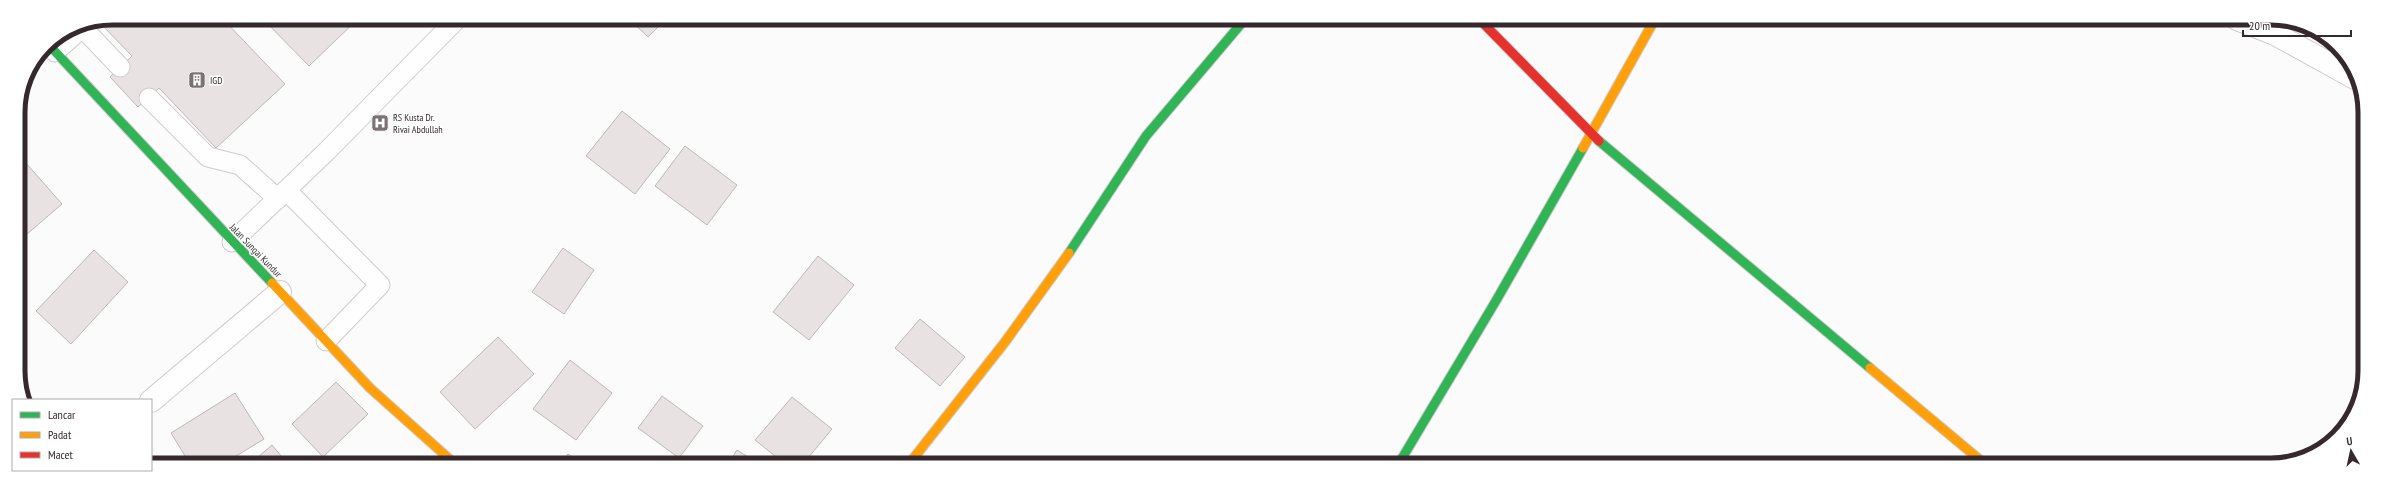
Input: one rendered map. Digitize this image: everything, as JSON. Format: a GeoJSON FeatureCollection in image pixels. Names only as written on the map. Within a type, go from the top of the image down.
{"type":"FeatureCollection","features":[{"type":"Feature","properties":{"kind":"street"},"geometry":{"type":"LineString","coordinates":[[914,458],[996,355],[1061,266],[1105,194],[1150,131],[1172,102],[1240,25]]}},
{"type":"Feature","properties":{"kind":"street"},"geometry":{"type":"LineString","coordinates":[[1486,25],[1592,135],[1978,458]]}},
{"type":"Feature","properties":{"kind":"street"},"geometry":{"type":"LineString","coordinates":[[1402,458],[1448,383],[1592,135],[1652,25]]}},
{"type":"Feature","properties":{"kind":"street"},"geometry":{"type":"LineString","coordinates":[[2252,25],[2275,34],[2350,75]]}},
{"type":"Feature","properties":{"kind":"street","name":"Jalan Sungai Kundur"},"geometry":{"type":"LineString","coordinates":[[52,49],[370,388],[448,458]]}},
{"type":"Feature","properties":{"kind":"street"},"geometry":{"type":"LineString","coordinates":[[152,400],[280,292]]}},
{"type":"Feature","properties":{"kind":"lane"},"geometry":{"type":"LineString","coordinates":[[232,242],[282,195],[451,25]]}},
{"type":"Feature","properties":{"kind":"lane"},"geometry":{"type":"LineString","coordinates":[[84,30],[120,68]]}},
{"type":"Feature","properties":{"kind":"lane"},"geometry":{"type":"LineString","coordinates":[[148,98],[208,157],[240,165],[282,195],[380,285],[326,341]]}},
{"type":"Feature","properties":{"kind":"building","name":"IGD"},"geometry":{"type":"Polygon","coordinates":[[[229,25],[285,84],[216,148],[159,88],[138,107],[110,77],[132,56],[103,26],[229,25]]]}},
{"type":"Feature","properties":{"kind":"building"},"geometry":{"type":"Polygon","coordinates":[[[269,25],[352,25],[309,66],[269,25]]]}},
{"type":"Feature","properties":{"kind":"building"},"geometry":{"type":"Polygon","coordinates":[[[635,25],[660,25],[648,37],[635,25]]]}},
{"type":"Feature","properties":{"kind":"building"},"geometry":{"type":"Polygon","coordinates":[[[622,111],[670,149],[635,194],[586,156],[622,111]]]}},
{"type":"Feature","properties":{"kind":"building"},"geometry":{"type":"Polygon","coordinates":[[[685,146],[737,185],[707,225],[655,186],[685,146]]]}},
{"type":"Feature","properties":{"kind":"building"},"geometry":{"type":"Polygon","coordinates":[[[25,162],[62,204],[25,236],[25,162]]]}},
{"type":"Feature","properties":{"kind":"building"},"geometry":{"type":"Polygon","coordinates":[[[563,248],[594,270],[564,314],[532,292],[563,248]]]}},
{"type":"Feature","properties":{"kind":"building"},"geometry":{"type":"Polygon","coordinates":[[[94,250],[128,282],[71,344],[36,311],[94,250]]]}},
{"type":"Feature","properties":{"kind":"building"},"geometry":{"type":"Polygon","coordinates":[[[818,256],[854,285],[809,340],[773,312],[818,256]]]}},
{"type":"Feature","properties":{"kind":"building"},"geometry":{"type":"Polygon","coordinates":[[[920,319],[965,357],[940,386],[895,348],[920,319]]]}},
{"type":"Feature","properties":{"kind":"building"},"geometry":{"type":"Polygon","coordinates":[[[498,337],[534,374],[475,429],[440,392],[498,337]]]}},
{"type":"Feature","properties":{"kind":"building"},"geometry":{"type":"Polygon","coordinates":[[[570,360],[612,393],[576,440],[533,409],[570,360]]]}},
{"type":"Feature","properties":{"kind":"building"},"geometry":{"type":"Polygon","coordinates":[[[336,382],[368,414],[323,457],[292,424],[336,382]]]}},
{"type":"Feature","properties":{"kind":"building"},"geometry":{"type":"Polygon","coordinates":[[[235,393],[264,439],[233,458],[186,458],[171,433],[235,393]]]}},
{"type":"Feature","properties":{"kind":"building"},"geometry":{"type":"Polygon","coordinates":[[[662,396],[703,426],[679,458],[638,428],[662,396]]]}},
{"type":"Feature","properties":{"kind":"building"},"geometry":{"type":"Polygon","coordinates":[[[792,397],[832,429],[808,458],[778,458],[755,440],[792,397]]]}},
{"type":"Feature","properties":{"kind":"building"},"geometry":{"type":"Polygon","coordinates":[[[272,445],[283,458],[257,458],[272,445]]]}},
{"type":"Feature","properties":{"kind":"building"},"geometry":{"type":"Polygon","coordinates":[[[737,450],[750,458],[732,458],[737,450]]]}},
{"type":"Feature","properties":{"kind":"building"},"geometry":{"type":"Polygon","coordinates":[[[568,454],[573,458],[564,458],[568,454]]]}},
{"type":"Feature","properties":{"kind":"traffic: fast"},"geometry":{"type":"LineString","coordinates":[[1069,253],[1146,136],[1240,25]]}},
{"type":"Feature","properties":{"kind":"traffic: fast"},"geometry":{"type":"LineString","coordinates":[[52,48],[272,283]]}},
{"type":"Feature","properties":{"kind":"traffic: fast"},"geometry":{"type":"LineString","coordinates":[[1599,141],[1870,368]]}},
{"type":"Feature","properties":{"kind":"traffic: fast"},"geometry":{"type":"LineString","coordinates":[[1402,458],[1497,299],[1583,148]]}},
{"type":"Feature","properties":{"kind":"traffic: slow"},"geometry":{"type":"LineString","coordinates":[[1583,148],[1652,25]]}},
{"type":"Feature","properties":{"kind":"traffic: slow"},"geometry":{"type":"LineString","coordinates":[[914,458],[1005,342],[1069,253]]}},
{"type":"Feature","properties":{"kind":"traffic: slow"},"geometry":{"type":"LineString","coordinates":[[272,283],[370,388],[448,458]]}},
{"type":"Feature","properties":{"kind":"traffic: slow"},"geometry":{"type":"LineString","coordinates":[[1870,368],[1978,458]]}},
{"type":"Feature","properties":{"kind":"traffic: jam"},"geometry":{"type":"LineString","coordinates":[[1485,25],[1599,141]]}},
{"type":"Feature","properties":{"kind":"place","name":"IGD"},"geometry":{"type":"Point","coordinates":[197,80]}},
{"type":"Feature","properties":{"kind":"place","name":"RS Kusta Dr. Rivai Abdullah"},"geometry":{"type":"Point","coordinates":[380,123]}}]}
